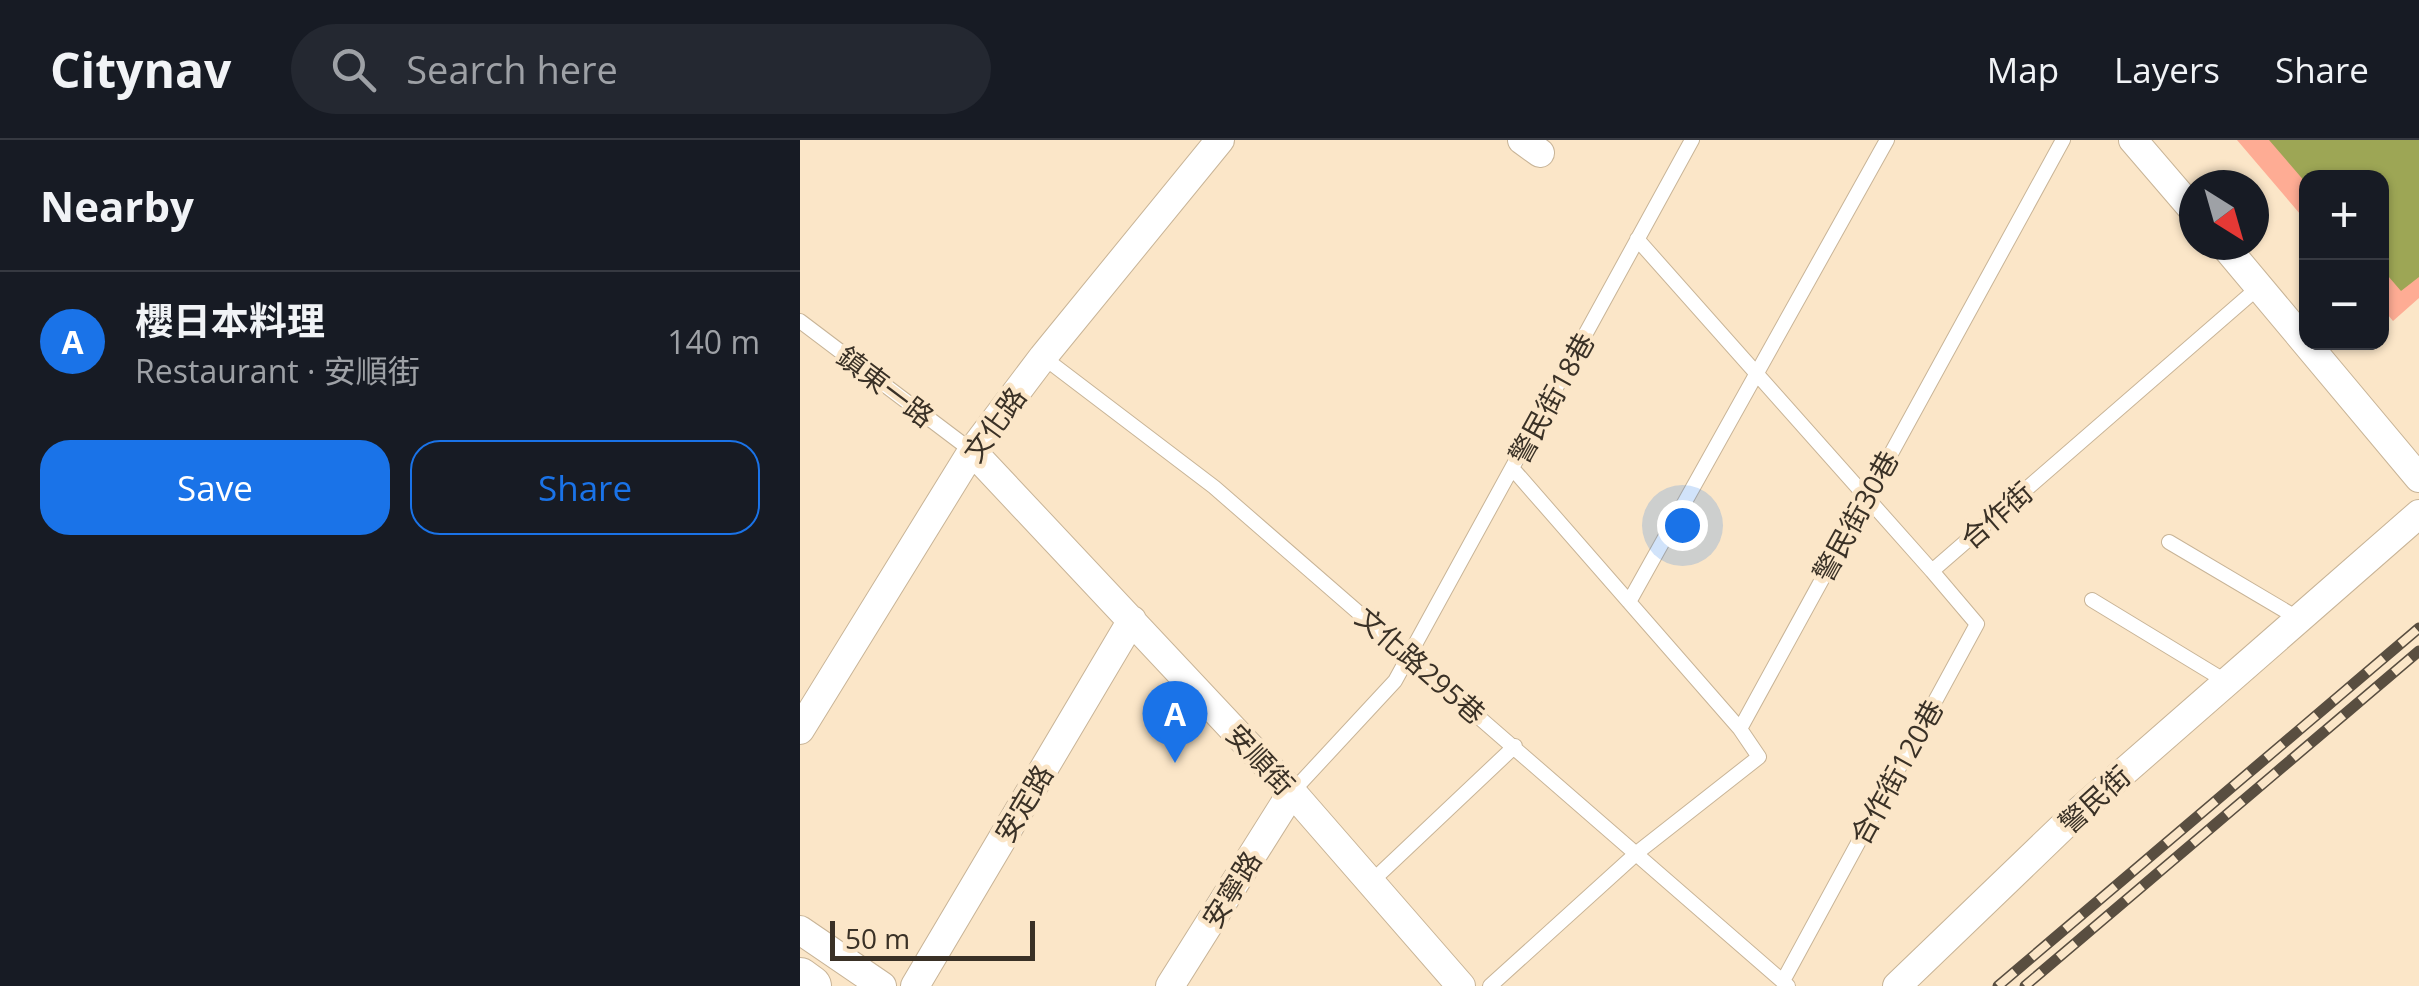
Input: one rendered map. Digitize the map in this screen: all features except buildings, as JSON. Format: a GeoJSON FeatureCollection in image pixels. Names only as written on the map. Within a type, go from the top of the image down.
{"type":"FeatureCollection","features":[{"type":"Feature","properties":{"kind":"street","name":"文化路"},"geometry":{"type":"LineString","coordinates":[[800,730],[972,451],[1043,357],[1220,140]]}},
{"type":"Feature","properties":{"kind":"street"},"geometry":{"type":"LineString","coordinates":[[2133,140],[2179,193]]}},
{"type":"Feature","properties":{"kind":"street"},"geometry":{"type":"LineString","coordinates":[[2237,260],[2419,478]]}},
{"type":"Feature","properties":{"kind":"street","name":"安順街"},"geometry":{"type":"LineString","coordinates":[[972,451],[1292,792],[1461,986]]}},
{"type":"Feature","properties":{"kind":"street","name":"警民街"},"geometry":{"type":"LineString","coordinates":[[1897,986],[2077,813],[2419,514]]}},
{"type":"Feature","properties":{"kind":"street","name":"安定路"},"geometry":{"type":"LineString","coordinates":[[915,986],[1132,620]]}},
{"type":"Feature","properties":{"kind":"street","name":"安寧路"},"geometry":{"type":"LineString","coordinates":[[1170,986],[1292,792]]}},
{"type":"Feature","properties":{"kind":"street"},"geometry":{"type":"LineString","coordinates":[[800,930],[882,986]]}},
{"type":"Feature","properties":{"kind":"street"},"geometry":{"type":"LineString","coordinates":[[800,978],[812,986]]}},
{"type":"Feature","properties":{"kind":"lane","name":"警民街18巷"},"geometry":{"type":"LineString","coordinates":[[1292,792],[1394,681],[1692,140]]}},
{"type":"Feature","properties":{"kind":"lane"},"geometry":{"type":"LineString","coordinates":[[1629,602],[1887,140]]}},
{"type":"Feature","properties":{"kind":"lane","name":"警民街30巷"},"geometry":{"type":"LineString","coordinates":[[1740,729],[2063,140]]}},
{"type":"Feature","properties":{"kind":"lane"},"geometry":{"type":"LineString","coordinates":[[1637,239],[1932,571]]}},
{"type":"Feature","properties":{"kind":"lane","name":"合作街"},"geometry":{"type":"LineString","coordinates":[[1932,571],[2260,286]]}},
{"type":"Feature","properties":{"kind":"lane","name":"鎮東一路"},"geometry":{"type":"LineString","coordinates":[[800,321],[972,451]]}},
{"type":"Feature","properties":{"kind":"lane","name":"文化路295巷"},"geometry":{"type":"LineString","coordinates":[[1043,357],[1214,487],[1786,983]]}},
{"type":"Feature","properties":{"kind":"lane"},"geometry":{"type":"LineString","coordinates":[[1490,986],[1638,852],[1758,757],[1740,729],[1512,468]]}},
{"type":"Feature","properties":{"kind":"lane"},"geometry":{"type":"LineString","coordinates":[[2169,542],[2299,619]]}},
{"type":"Feature","properties":{"kind":"lane","name":"合作街120巷"},"geometry":{"type":"LineString","coordinates":[[1786,983],[1977,624],[1932,571]]}},
{"type":"Feature","properties":{"kind":"lane"},"geometry":{"type":"LineString","coordinates":[[2092,600],[2227,682]]}},
{"type":"Feature","properties":{"kind":"lane"},"geometry":{"type":"LineString","coordinates":[[1369,884],[1515,746]]}},
{"type":"Feature","properties":{"kind":"shaded area"},"geometry":{"type":"Polygon","coordinates":[[[2237,140],[2419,140],[2419,298],[2393,321],[2389,316],[2389,170],[2299,170],[2299,213],[2269,178],[2269,170],[2263,170],[2237,140]]]}},
{"type":"Feature","properties":{"kind":"shaded area"},"geometry":{"type":"Polygon","coordinates":[[[2269,140],[2419,140],[2419,277],[2401,291],[2389,277],[2389,170],[2299,170],[2299,175],[2269,140]]]}},
{"type":"Feature","properties":{"kind":"railway"},"geometry":{"type":"LineString","coordinates":[[1998,986],[2419,628]]}},
{"type":"Feature","properties":{"kind":"railway"},"geometry":{"type":"LineString","coordinates":[[2025,986],[2419,651]]}},
{"type":"Feature","properties":{"kind":"place","name":"櫻日本料理"},"geometry":{"type":"Point","coordinates":[1175,763]}}]}
